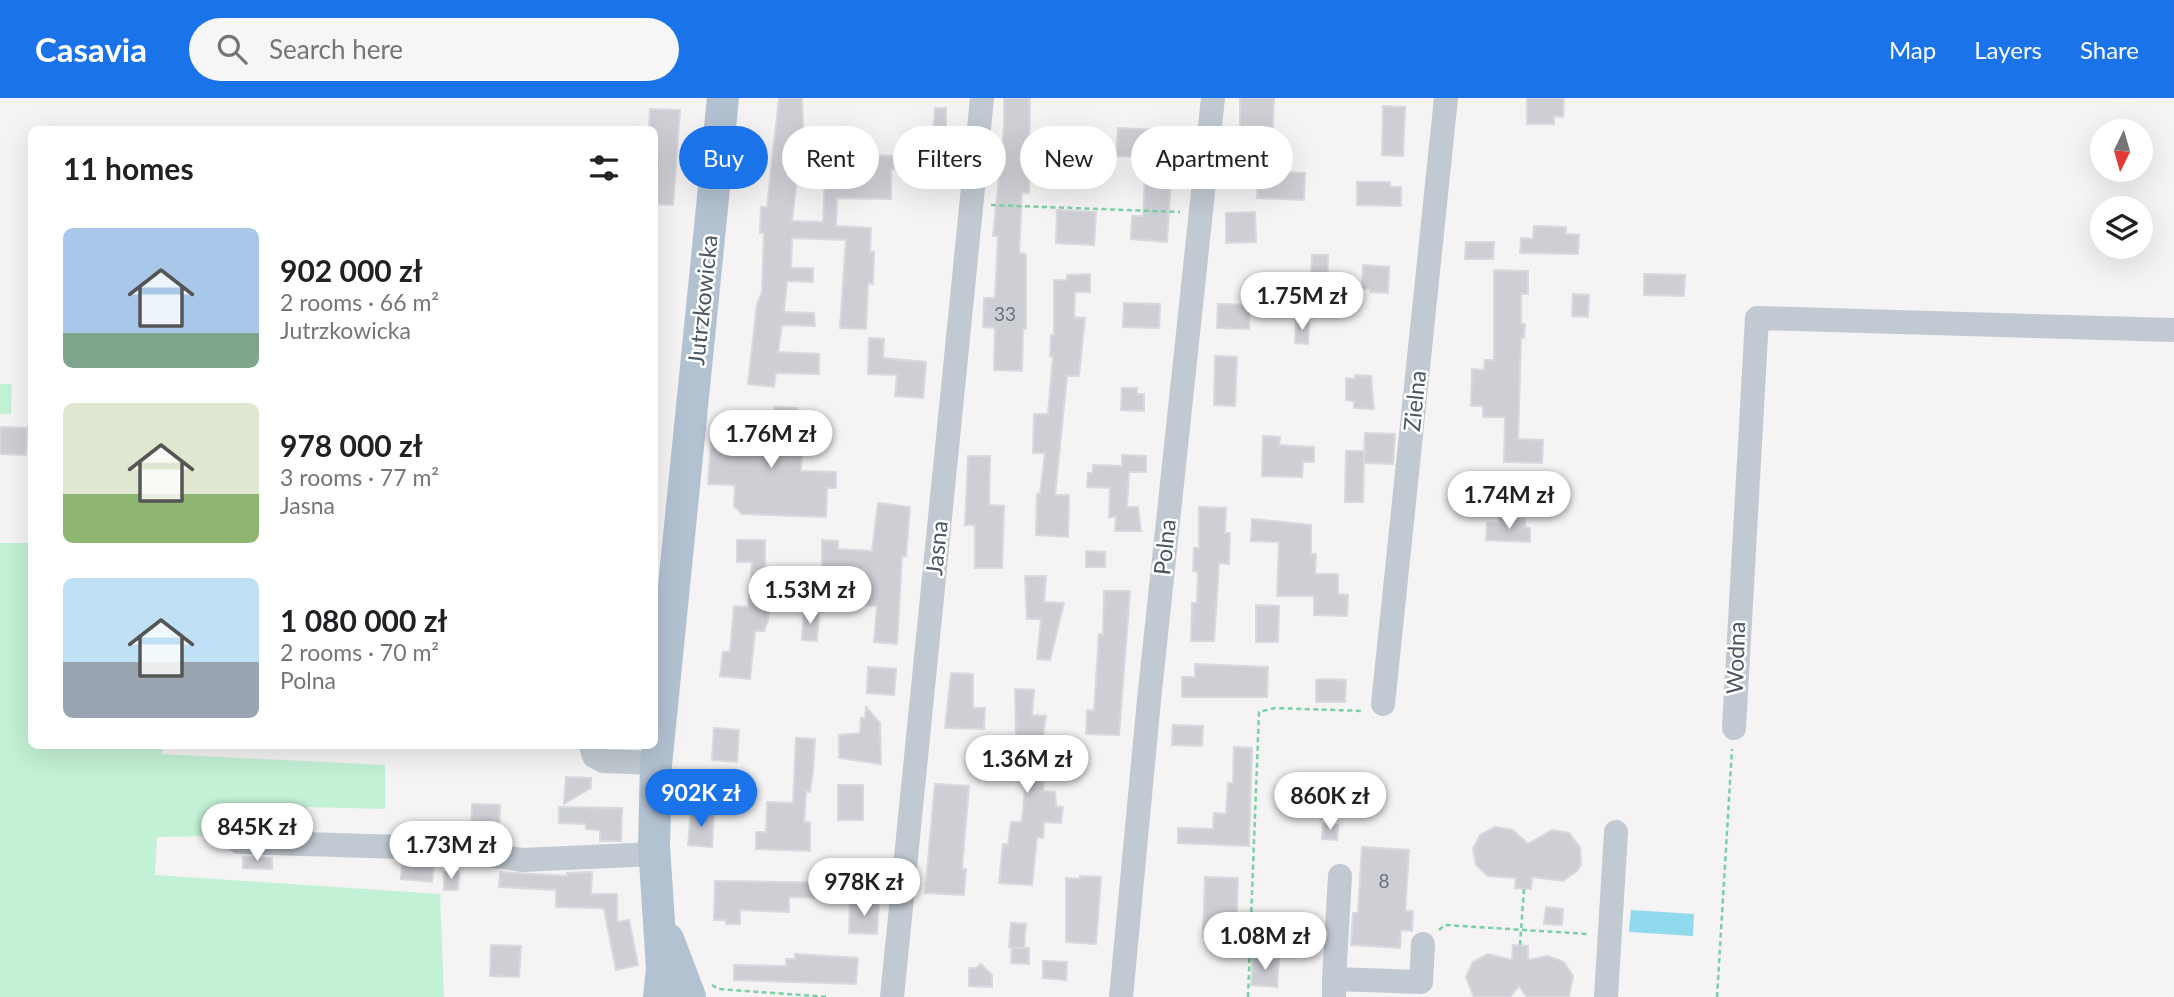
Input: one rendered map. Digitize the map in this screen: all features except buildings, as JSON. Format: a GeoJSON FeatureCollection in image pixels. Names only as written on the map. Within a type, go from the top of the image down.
{"type":"FeatureCollection","features":[{"type":"Feature","properties":{"kind":"main road","name":"Jutrzkowicka"},"geometry":{"type":"LineString","coordinates":[[658,710],[723,98]]}},
{"type":"Feature","properties":{"kind":"main road","name":"Jutrzkowicka"},"geometry":{"type":"LineString","coordinates":[[648,754],[661,921],[659,997]]}},
{"type":"Feature","properties":{"kind":"main road","name":"Jutrzkowicka"},"geometry":{"type":"LineString","coordinates":[[661,921],[704,993]]}},
{"type":"Feature","properties":{"kind":"street","name":"Jasna"},"geometry":{"type":"LineString","coordinates":[[892,997],[982,98]]}},
{"type":"Feature","properties":{"kind":"street","name":"Polna"},"geometry":{"type":"LineString","coordinates":[[1121,997],[1213,98]]}},
{"type":"Feature","properties":{"kind":"street","name":"Zielna"},"geometry":{"type":"LineString","coordinates":[[1383,704],[1446,98]]}},
{"type":"Feature","properties":{"kind":"street","name":"Wodna"},"geometry":{"type":"LineString","coordinates":[[1734,728],[1756,318],[2174,330]]}},
{"type":"Feature","properties":{"kind":"street"},"geometry":{"type":"LineString","coordinates":[[592,749],[594,756],[603,761],[648,754]]}},
{"type":"Feature","properties":{"kind":"street"},"geometry":{"type":"LineString","coordinates":[[1606,997],[1616,832]]}},
{"type":"Feature","properties":{"kind":"street"},"geometry":{"type":"LineString","coordinates":[[239,842],[435,848],[523,860],[654,853]]}},
{"type":"Feature","properties":{"kind":"street"},"geometry":{"type":"LineString","coordinates":[[1340,876],[1334,988],[1421,982],[1423,944]]}},
{"type":"Feature","properties":{"kind":"path"},"geometry":{"type":"LineString","coordinates":[[971,204],[1201,213]]}},
{"type":"Feature","properties":{"kind":"path"},"geometry":{"type":"LineString","coordinates":[[1248,997],[1259,712],[1275,708],[1362,711],[1376,710],[1383,704]]}},
{"type":"Feature","properties":{"kind":"path","name":"Wodna"},"geometry":{"type":"LineString","coordinates":[[1717,997],[1734,728]]}},
{"type":"Feature","properties":{"kind":"path"},"geometry":{"type":"LineString","coordinates":[[1520,946],[1524,889]]}},
{"type":"Feature","properties":{"kind":"path"},"geometry":{"type":"LineString","coordinates":[[1423,944],[1446,925],[1609,935]]}},
{"type":"Feature","properties":{"kind":"path"},"geometry":{"type":"LineString","coordinates":[[704,993],[829,997]]}},
{"type":"Feature","properties":{"kind":"green space"},"geometry":{"type":"Polygon","coordinates":[[[0,384],[12,384],[11,414],[0,414],[0,384]]]}},
{"type":"Feature","properties":{"kind":"green space"},"geometry":{"type":"Polygon","coordinates":[[[0,543],[28,543],[28,749],[162,749],[162,754],[385,765],[385,809],[307,807],[307,834],[157,837],[155,875],[440,894],[444,997],[0,997],[0,543]]]}},
{"type":"Feature","properties":{"kind":"water"},"geometry":{"type":"Polygon","coordinates":[[[1631,910],[1694,914],[1693,936],[1629,932],[1631,910]]]}}]}
